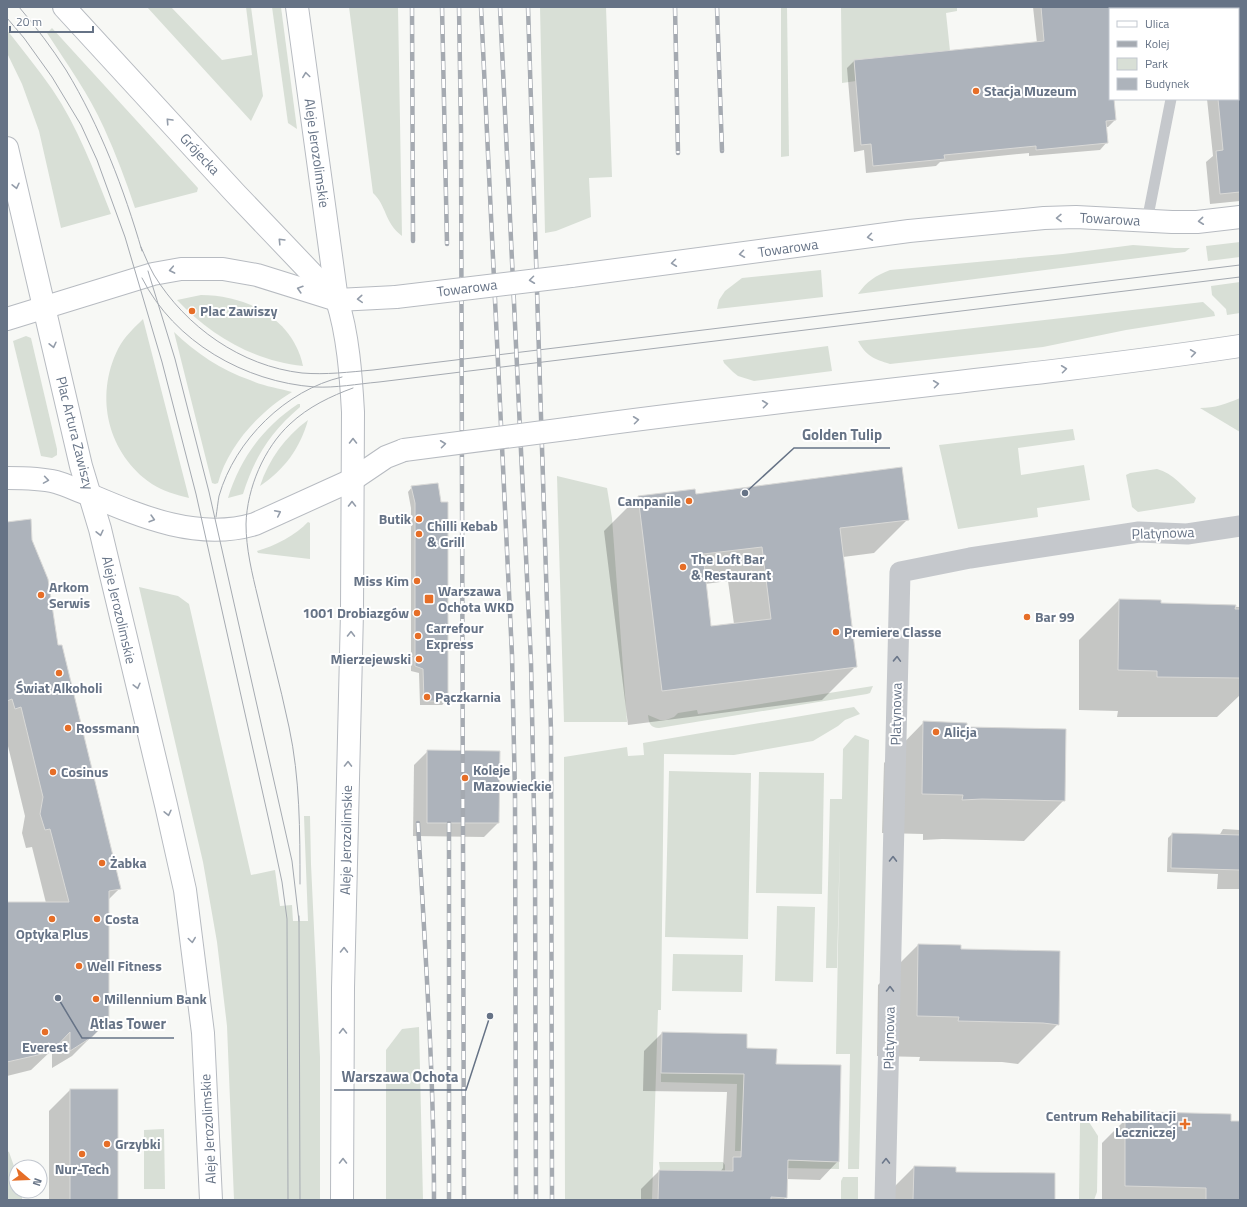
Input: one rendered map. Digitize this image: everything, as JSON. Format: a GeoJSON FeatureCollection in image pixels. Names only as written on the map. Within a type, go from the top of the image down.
{"type":"FeatureCollection","features":[{"type":"Feature","properties":{"kind":"main road","name":"Grójecka"},"geometry":{"type":"LineString","coordinates":[[64,7],[235,193],[337,300]]}},
{"type":"Feature","properties":{"kind":"main road","name":"Aleje Jerozolimskie"},"geometry":{"type":"LineString","coordinates":[[297,7],[337,300]]}},
{"type":"Feature","properties":{"kind":"main road"},"geometry":{"type":"LineString","coordinates":[[7,148],[44,307]]}},
{"type":"Feature","properties":{"kind":"main road","name":"Towarowa"},"geometry":{"type":"LineString","coordinates":[[337,300],[396,297],[736,255],[909,231],[1044,218],[1197,222],[1240,217]]}},
{"type":"Feature","properties":{"kind":"main road"},"geometry":{"type":"LineString","coordinates":[[7,319],[154,274],[181,269],[223,269],[256,276],[337,300],[345,338],[352,389],[354,443],[352,480]]}},
{"type":"Feature","properties":{"kind":"main road","name":"Plac Artura Zawiszy"},"geometry":{"type":"LineString","coordinates":[[44,307],[81,466],[90,495],[150,519],[180,526],[217,531],[255,524],[352,480]]}},
{"type":"Feature","properties":{"kind":"main road"},"geometry":{"type":"LineString","coordinates":[[352,480],[386,457],[404,450],[882,390],[1135,361],[1239,346]]}},
{"type":"Feature","properties":{"kind":"main road"},"geometry":{"type":"LineString","coordinates":[[7,478],[32,478],[55,482],[90,495]]}},
{"type":"Feature","properties":{"kind":"main road","name":"Aleje Jerozolimskie"},"geometry":{"type":"LineString","coordinates":[[342,1200],[343,988],[352,612],[352,480]]}},
{"type":"Feature","properties":{"kind":"main road","name":"Aleje Jerozolimskie"},"geometry":{"type":"LineString","coordinates":[[90,495],[100,529],[185,890],[203,1034],[211,1200]]}},
{"type":"Feature","properties":{"kind":"street","name":"Platynowa"},"geometry":{"type":"LineString","coordinates":[[885,1200],[900,572],[970,558],[1139,532],[1186,534],[1240,526]]}},
{"type":"Feature","properties":{"kind":"lane"},"geometry":{"type":"LineString","coordinates":[[1147,221],[1171,100]]}},
{"type":"Feature","properties":{"kind":"green space"},"geometry":{"type":"Polygon","coordinates":[[[147,7],[171,7],[222,60],[252,55],[246,7],[251,7],[263,96],[251,121],[147,7]]]}},
{"type":"Feature","properties":{"kind":"green space"},"geometry":{"type":"Polygon","coordinates":[[[272,7],[281,7],[297,129],[288,123],[272,7]]]}},
{"type":"Feature","properties":{"kind":"green space"},"geometry":{"type":"Polygon","coordinates":[[[349,7],[398,7],[402,236],[396,231],[378,198],[373,193],[349,7]]]}},
{"type":"Feature","properties":{"kind":"green space"},"geometry":{"type":"Polygon","coordinates":[[[540,7],[606,7],[612,177],[589,178],[591,217],[556,231],[545,233],[540,7]]]}},
{"type":"Feature","properties":{"kind":"green space"},"geometry":{"type":"Polygon","coordinates":[[[781,7],[787,7],[789,156],[781,157],[781,7]]]}},
{"type":"Feature","properties":{"kind":"green space"},"geometry":{"type":"Polygon","coordinates":[[[841,7],[957,7],[957,11],[946,13],[950,51],[854,60],[856,81],[842,83],[841,7]]]}},
{"type":"Feature","properties":{"kind":"green space"},"geometry":{"type":"Polygon","coordinates":[[[52,28],[198,188],[197,192],[135,208],[117,158],[92,103],[47,33],[52,28]]]}},
{"type":"Feature","properties":{"kind":"green space"},"geometry":{"type":"Polygon","coordinates":[[[7,30],[52,89],[70,119],[85,150],[111,214],[61,228],[39,131],[22,84],[7,53],[7,30]]]}},
{"type":"Feature","properties":{"kind":"green space"},"geometry":{"type":"Polygon","coordinates":[[[1240,242],[1240,257],[1208,261],[1206,246],[1240,242]]]}},
{"type":"Feature","properties":{"kind":"green space"},"geometry":{"type":"Polygon","coordinates":[[[1133,245],[1190,248],[1185,252],[858,294],[872,279],[890,270],[1063,254],[1133,245]]]}},
{"type":"Feature","properties":{"kind":"green space"},"geometry":{"type":"Polygon","coordinates":[[[821,270],[823,297],[717,309],[719,300],[725,291],[742,278],[821,270]]]}},
{"type":"Feature","properties":{"kind":"green space"},"geometry":{"type":"Polygon","coordinates":[[[1240,282],[1240,313],[1227,315],[1226,309],[1212,295],[1211,286],[1240,282]]]}},
{"type":"Feature","properties":{"kind":"green space"},"geometry":{"type":"Polygon","coordinates":[[[201,295],[235,299],[266,313],[289,335],[298,349],[303,366],[267,359],[234,345],[204,325],[177,300],[201,295]]]}},
{"type":"Feature","properties":{"kind":"green space"},"geometry":{"type":"Polygon","coordinates":[[[1203,302],[1214,312],[1215,316],[1126,330],[1043,347],[890,364],[867,354],[858,341],[1203,302]]]}},
{"type":"Feature","properties":{"kind":"green space"},"geometry":{"type":"Polygon","coordinates":[[[143,319],[189,498],[161,489],[137,472],[125,457],[116,441],[110,423],[107,405],[107,386],[111,367],[123,341],[143,319]]]}},
{"type":"Feature","properties":{"kind":"green space"},"geometry":{"type":"Polygon","coordinates":[[[174,332],[200,354],[219,366],[260,384],[292,392],[268,409],[246,431],[229,456],[218,483],[215,484],[212,483],[174,332]]]}},
{"type":"Feature","properties":{"kind":"green space"},"geometry":{"type":"Polygon","coordinates":[[[26,336],[31,338],[57,449],[57,455],[52,458],[41,456],[13,341],[26,336]]]}},
{"type":"Feature","properties":{"kind":"green space"},"geometry":{"type":"Polygon","coordinates":[[[828,346],[832,371],[754,381],[738,376],[724,363],[723,360],[828,346]]]}},
{"type":"Feature","properties":{"kind":"green space"},"geometry":{"type":"Polygon","coordinates":[[[1240,398],[1240,432],[1200,408],[1220,405],[1240,398]]]}},
{"type":"Feature","properties":{"kind":"green space"},"geometry":{"type":"Polygon","coordinates":[[[300,404],[300,407],[280,426],[258,457],[243,494],[228,498],[239,470],[254,445],[274,423],[300,404]]]}},
{"type":"Feature","properties":{"kind":"green space"},"geometry":{"type":"Polygon","coordinates":[[[308,420],[296,449],[284,465],[260,486],[268,467],[279,449],[292,434],[308,420]]]}},
{"type":"Feature","properties":{"kind":"green space"},"geometry":{"type":"Polygon","coordinates":[[[1073,429],[1075,440],[1018,448],[1021,475],[1084,465],[1090,500],[1037,508],[1038,517],[958,529],[939,445],[1073,429]]]}},
{"type":"Feature","properties":{"kind":"green space"},"geometry":{"type":"Polygon","coordinates":[[[1157,469],[1163,471],[1178,481],[1196,498],[1194,503],[1138,512],[1132,507],[1126,475],[1130,473],[1157,469]]]}},
{"type":"Feature","properties":{"kind":"green space"},"geometry":{"type":"Polygon","coordinates":[[[557,476],[607,488],[612,518],[627,722],[564,722],[557,476]]]}},
{"type":"Feature","properties":{"kind":"green space"},"geometry":{"type":"Polygon","coordinates":[[[308,522],[310,523],[310,559],[258,553],[257,551],[291,536],[308,522]]]}},
{"type":"Feature","properties":{"kind":"green space"},"geometry":{"type":"Polygon","coordinates":[[[139,587],[178,596],[189,604],[251,875],[275,870],[280,906],[292,905],[293,921],[308,921],[304,816],[310,816],[320,1057],[320,1200],[234,1200],[227,1026],[217,942],[203,862],[139,587]]]}},
{"type":"Feature","properties":{"kind":"green space"},"geometry":{"type":"Polygon","coordinates":[[[873,686],[870,693],[867,694],[659,728],[650,724],[648,715],[660,720],[666,720],[674,717],[678,713],[697,710],[698,714],[873,686]]]}},
{"type":"Feature","properties":{"kind":"green space"},"geometry":{"type":"Polygon","coordinates":[[[854,707],[860,714],[845,720],[813,741],[734,755],[664,754],[661,1010],[658,1010],[652,1200],[565,1200],[564,757],[627,747],[628,756],[644,755],[643,743],[854,707]]]}},
{"type":"Feature","properties":{"kind":"green space"},"geometry":{"type":"Polygon","coordinates":[[[855,735],[869,740],[859,1169],[848,1169],[850,1054],[836,1054],[840,837],[837,968],[826,968],[830,799],[842,799],[843,749],[855,735]]]}},
{"type":"Feature","properties":{"kind":"green space"},"geometry":{"type":"Polygon","coordinates":[[[669,771],[751,773],[748,939],[665,937],[669,771]]]}},
{"type":"Feature","properties":{"kind":"green space"},"geometry":{"type":"Polygon","coordinates":[[[759,772],[824,773],[822,894],[756,893],[759,772]]]}},
{"type":"Feature","properties":{"kind":"green space"},"geometry":{"type":"Polygon","coordinates":[[[777,906],[815,907],[813,982],[775,981],[777,906]]]}},
{"type":"Feature","properties":{"kind":"green space"},"geometry":{"type":"Polygon","coordinates":[[[673,954],[743,955],[742,992],[672,991],[673,954]]]}},
{"type":"Feature","properties":{"kind":"green space"},"geometry":{"type":"Polygon","coordinates":[[[419,1027],[423,1200],[386,1200],[386,1050],[402,1029],[419,1027]]]}},
{"type":"Feature","properties":{"kind":"green space"},"geometry":{"type":"Polygon","coordinates":[[[661,1073],[744,1074],[741,1151],[735,1151],[737,1084],[661,1082],[661,1073]]]}},
{"type":"Feature","properties":{"kind":"green space"},"geometry":{"type":"Polygon","coordinates":[[[1089,1122],[1098,1136],[1097,1192],[1094,1200],[1079,1200],[1080,1123],[1089,1122]]]}},
{"type":"Feature","properties":{"kind":"green space"},"geometry":{"type":"Polygon","coordinates":[[[164,1129],[165,1189],[144,1189],[144,1130],[164,1129]]]}},
{"type":"Feature","properties":{"kind":"green space"},"geometry":{"type":"Polygon","coordinates":[[[7,1151],[9,1152],[11,1159],[8,1159],[8,1199],[22,1200],[7,1200],[7,1151]]]}},
{"type":"Feature","properties":{"kind":"green space"},"geometry":{"type":"Polygon","coordinates":[[[767,1160],[839,1162],[839,1169],[783,1168],[767,1160]]]}},
{"type":"Feature","properties":{"kind":"green space"},"geometry":{"type":"Polygon","coordinates":[[[659,1162],[723,1162],[725,1165],[725,1171],[660,1170],[659,1162]]]}},
{"type":"Feature","properties":{"kind":"green space"},"geometry":{"type":"Polygon","coordinates":[[[843,1177],[858,1177],[858,1200],[841,1200],[841,1181],[843,1177]]]}},
{"type":"Feature","properties":{"kind":"building","name":"Stacja Muzeum"},"geometry":{"type":"Polygon","coordinates":[[[1041,7],[1110,7],[1109,100],[1114,100],[1116,120],[1106,121],[1108,143],[1036,150],[1036,146],[944,155],[945,159],[873,166],[871,144],[861,145],[854,60],[1044,41],[1041,7]]]}},
{"type":"Feature","properties":{"kind":"building"},"geometry":{"type":"Polygon","coordinates":[[[1240,99],[1240,192],[1220,194],[1216,151],[1223,150],[1218,100],[1240,99]]]}},
{"type":"Feature","properties":{"kind":"building"},"geometry":{"type":"Polygon","coordinates":[[[902,467],[909,520],[840,528],[857,667],[662,691],[638,496],[695,489],[696,494],[902,467]],[[762,547],[703,554],[711,626],[771,619],[762,547]]]}},
{"type":"Feature","properties":{"kind":"building"},"geometry":{"type":"Polygon","coordinates":[[[438,483],[441,502],[448,502],[448,701],[424,701],[423,669],[415,666],[415,503],[411,486],[438,483]]]}},
{"type":"Feature","properties":{"kind":"building"},"geometry":{"type":"Polygon","coordinates":[[[31,519],[32,540],[48,579],[58,645],[62,645],[121,889],[109,891],[109,1019],[92,1037],[70,1051],[70,1032],[51,1052],[7,1062],[7,902],[69,902],[50,829],[45,830],[40,814],[43,797],[21,707],[15,709],[12,699],[7,701],[7,522],[31,519]]]}},
{"type":"Feature","properties":{"kind":"building"},"geometry":{"type":"Polygon","coordinates":[[[1119,599],[1161,600],[1161,603],[1236,605],[1235,609],[1240,609],[1240,678],[1157,677],[1157,671],[1118,670],[1119,599]]]}},
{"type":"Feature","properties":{"kind":"building"},"geometry":{"type":"Polygon","coordinates":[[[923,721],[967,723],[967,727],[1066,729],[1065,801],[962,800],[963,795],[922,794],[923,721]]]}},
{"type":"Feature","properties":{"kind":"building"},"geometry":{"type":"Polygon","coordinates":[[[427,750],[500,751],[499,823],[427,823],[427,750]]]}},
{"type":"Feature","properties":{"kind":"building"},"geometry":{"type":"Polygon","coordinates":[[[1172,833],[1240,835],[1240,870],[1171,868],[1172,833]]]}},
{"type":"Feature","properties":{"kind":"building"},"geometry":{"type":"Polygon","coordinates":[[[918,944],[961,945],[961,949],[1060,951],[1059,1025],[1043,1023],[958,1021],[959,1017],[917,1016],[918,944]]]}},
{"type":"Feature","properties":{"kind":"building"},"geometry":{"type":"Polygon","coordinates":[[[662,1032],[747,1034],[747,1048],[777,1049],[776,1064],[841,1065],[839,1162],[788,1160],[787,1198],[771,1197],[771,1200],[658,1200],[659,1170],[733,1171],[733,1157],[741,1157],[744,1074],[661,1073],[662,1032]]]}},
{"type":"Feature","properties":{"kind":"building"},"geometry":{"type":"Polygon","coordinates":[[[70,1089],[118,1089],[118,1200],[70,1200],[70,1089]]]}},
{"type":"Feature","properties":{"kind":"building"},"geometry":{"type":"Polygon","coordinates":[[[1149,1112],[1231,1114],[1231,1121],[1240,1121],[1240,1200],[1206,1200],[1206,1188],[1125,1186],[1125,1118],[1149,1119],[1149,1112]]]}},
{"type":"Feature","properties":{"kind":"building"},"geometry":{"type":"Polygon","coordinates":[[[914,1166],[956,1167],[956,1172],[1055,1173],[1055,1200],[913,1200],[914,1166]]]}},
{"type":"Feature","properties":{"kind":"tram line"},"geometry":{"type":"LineString","coordinates":[[19,7],[32,22],[61,62],[90,113],[119,181],[142,251]]}},
{"type":"Feature","properties":{"kind":"tram line"},"geometry":{"type":"LineString","coordinates":[[7,18],[24,38],[52,77],[81,125],[97,160],[125,237],[162,362],[196,494],[271,830],[282,882],[287,919],[288,1200]]}},
{"type":"Feature","properties":{"kind":"tram line"},"geometry":{"type":"LineString","coordinates":[[141,247],[154,275],[167,294],[199,327],[217,341],[237,353],[258,362],[279,369],[311,374],[373,370],[1240,265]]}},
{"type":"Feature","properties":{"kind":"tram line"},"geometry":{"type":"LineString","coordinates":[[148,271],[175,359],[209,492],[292,861],[299,921]]}},
{"type":"Feature","properties":{"kind":"tram line"},"geometry":{"type":"LineString","coordinates":[[142,278],[156,301],[173,321],[192,339],[214,355],[263,377],[289,384],[323,387],[379,382],[1240,277]]}},
{"type":"Feature","properties":{"kind":"tram line"},"geometry":{"type":"LineString","coordinates":[[216,517],[219,496],[227,475],[237,456],[250,437],[266,420],[301,393],[342,377]]}},
{"type":"Feature","properties":{"kind":"tram line"},"geometry":{"type":"LineString","coordinates":[[300,884],[299,805],[293,746],[250,561],[246,533],[247,510],[259,470],[272,445],[281,434],[290,424],[312,407],[328,398],[353,388]]}},
{"type":"Feature","properties":{"kind":"tram line"},"geometry":{"type":"LineString","coordinates":[[299,916],[300,1200]]}},
{"type":"Feature","properties":{"kind":"railway"},"geometry":{"type":"LineString","coordinates":[[412,7],[413,241]]}},
{"type":"Feature","properties":{"kind":"railway"},"geometry":{"type":"LineString","coordinates":[[442,7],[447,244]]}},
{"type":"Feature","properties":{"kind":"railway"},"geometry":{"type":"LineString","coordinates":[[459,7],[461,130],[464,1200]]}},
{"type":"Feature","properties":{"kind":"railway"},"geometry":{"type":"LineString","coordinates":[[481,7],[512,655],[515,795],[516,1200]]}},
{"type":"Feature","properties":{"kind":"railway"},"geometry":{"type":"LineString","coordinates":[[500,7],[531,662],[535,861],[536,1200]]}},
{"type":"Feature","properties":{"kind":"railway"},"geometry":{"type":"LineString","coordinates":[[528,7],[551,731],[552,1200]]}},
{"type":"Feature","properties":{"kind":"railway"},"geometry":{"type":"LineString","coordinates":[[675,7],[678,153]]}},
{"type":"Feature","properties":{"kind":"railway"},"geometry":{"type":"LineString","coordinates":[[717,7],[722,151]]}},
{"type":"Feature","properties":{"kind":"railway"},"geometry":{"type":"LineString","coordinates":[[418,823],[431,1059],[434,1200]]}},
{"type":"Feature","properties":{"kind":"railway"},"geometry":{"type":"LineString","coordinates":[[449,823],[449,1200]]}},
{"type":"Feature","properties":{"kind":"place","name":"Stacja Muzeum"},"geometry":{"type":"Point","coordinates":[976,91]}},
{"type":"Feature","properties":{"kind":"place","name":"Plac Zawiszy"},"geometry":{"type":"Point","coordinates":[192,311]}},
{"type":"Feature","properties":{"kind":"place","name":"Golden Tulip"},"geometry":{"type":"Point","coordinates":[745,493]}},
{"type":"Feature","properties":{"kind":"place","name":"Campanile"},"geometry":{"type":"Point","coordinates":[689,501]}},
{"type":"Feature","properties":{"kind":"place","name":"Butik"},"geometry":{"type":"Point","coordinates":[419,519]}},
{"type":"Feature","properties":{"kind":"place","name":"Chilli Kebab & Grill"},"geometry":{"type":"Point","coordinates":[419,534]}},
{"type":"Feature","properties":{"kind":"place","name":"The Loft Bar & Restaurant"},"geometry":{"type":"Point","coordinates":[683,567]}},
{"type":"Feature","properties":{"kind":"place","name":"Miss Kim"},"geometry":{"type":"Point","coordinates":[417,581]}},
{"type":"Feature","properties":{"kind":"place","name":"Arkom Serwis"},"geometry":{"type":"Point","coordinates":[41,595]}},
{"type":"Feature","properties":{"kind":"place","name":"Warszawa Ochota WKD"},"geometry":{"type":"Point","coordinates":[429,599]}},
{"type":"Feature","properties":{"kind":"place","name":"1001 Drobiazgów"},"geometry":{"type":"Point","coordinates":[417,613]}},
{"type":"Feature","properties":{"kind":"place","name":"Bar 99"},"geometry":{"type":"Point","coordinates":[1027,617]}},
{"type":"Feature","properties":{"kind":"place","name":"Premiere Classe"},"geometry":{"type":"Point","coordinates":[836,632]}},
{"type":"Feature","properties":{"kind":"place","name":"Carrefour Express"},"geometry":{"type":"Point","coordinates":[418,636]}},
{"type":"Feature","properties":{"kind":"place","name":"Mierzejewski"},"geometry":{"type":"Point","coordinates":[419,659]}},
{"type":"Feature","properties":{"kind":"place","name":"Świat Alkoholi"},"geometry":{"type":"Point","coordinates":[59,673]}},
{"type":"Feature","properties":{"kind":"place","name":"Pączkarnia"},"geometry":{"type":"Point","coordinates":[427,697]}},
{"type":"Feature","properties":{"kind":"place","name":"Rossmann"},"geometry":{"type":"Point","coordinates":[68,728]}},
{"type":"Feature","properties":{"kind":"place","name":"Alicja"},"geometry":{"type":"Point","coordinates":[936,732]}},
{"type":"Feature","properties":{"kind":"place","name":"Cosinus"},"geometry":{"type":"Point","coordinates":[53,772]}},
{"type":"Feature","properties":{"kind":"place","name":"Koleje Mazowieckie"},"geometry":{"type":"Point","coordinates":[465,778]}},
{"type":"Feature","properties":{"kind":"place","name":"Żabka"},"geometry":{"type":"Point","coordinates":[102,863]}},
{"type":"Feature","properties":{"kind":"place","name":"Optyka Plus"},"geometry":{"type":"Point","coordinates":[52,919]}},
{"type":"Feature","properties":{"kind":"place","name":"Costa"},"geometry":{"type":"Point","coordinates":[97,919]}},
{"type":"Feature","properties":{"kind":"place","name":"Well Fitness"},"geometry":{"type":"Point","coordinates":[79,966]}},
{"type":"Feature","properties":{"kind":"place","name":"Atlas Tower"},"geometry":{"type":"Point","coordinates":[58,998]}},
{"type":"Feature","properties":{"kind":"place","name":"Millennium Bank"},"geometry":{"type":"Point","coordinates":[96,999]}},
{"type":"Feature","properties":{"kind":"place","name":"Warszawa Ochota"},"geometry":{"type":"Point","coordinates":[490,1016]}},
{"type":"Feature","properties":{"kind":"place","name":"Everest"},"geometry":{"type":"Point","coordinates":[45,1032]}},
{"type":"Feature","properties":{"kind":"place","name":"Centrum Rehabilitacji Leczniczej"},"geometry":{"type":"Point","coordinates":[1185,1124]}},
{"type":"Feature","properties":{"kind":"place","name":"Grzybki"},"geometry":{"type":"Point","coordinates":[107,1144]}},
{"type":"Feature","properties":{"kind":"place","name":"Nur-Tech"},"geometry":{"type":"Point","coordinates":[82,1154]}}]}
